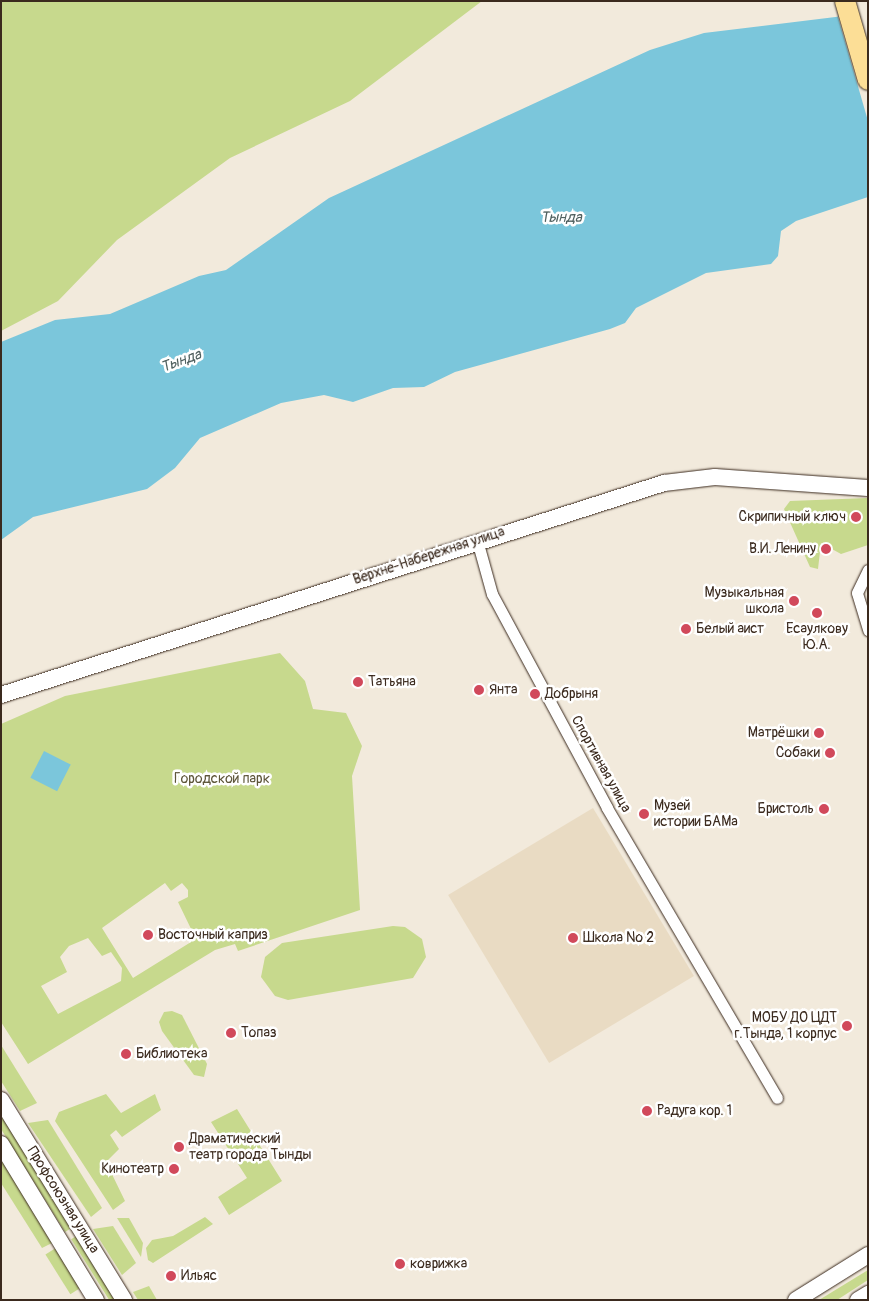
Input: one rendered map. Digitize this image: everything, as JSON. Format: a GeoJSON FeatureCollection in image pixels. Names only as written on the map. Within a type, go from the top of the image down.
{"type":"FeatureCollection","features":[{"type":"Feature","properties":{"kind":"highway"},"geometry":{"type":"LineString","coordinates":[[845,1],[868,80]]}},
{"type":"Feature","properties":{"kind":"street","name":"Верхне-Набережная улица"},"geometry":{"type":"LineString","coordinates":[[1,695],[477,540],[690,479],[868,488]]}},
{"type":"Feature","properties":{"kind":"street","name":"Спортивная улица"},"geometry":{"type":"LineString","coordinates":[[477,540],[492,594],[607,808],[777,1098]]}},
{"type":"Feature","properties":{"kind":"street"},"geometry":{"type":"LineString","coordinates":[[868,570],[857,593],[868,630]]}},
{"type":"Feature","properties":{"kind":"street","name":"Профсоюзная улица"},"geometry":{"type":"LineString","coordinates":[[1,1100],[124,1300]]}},
{"type":"Feature","properties":{"kind":"street","name":"Профсоюзная улица"},"geometry":{"type":"LineString","coordinates":[[1,1144],[96,1300]]}},
{"type":"Feature","properties":{"kind":"street"},"geometry":{"type":"LineString","coordinates":[[796,1300],[868,1255]]}},
{"type":"Feature","properties":{"kind":"street"},"geometry":{"type":"LineString","coordinates":[[858,1300],[868,1294]]}},
{"type":"Feature","properties":{"kind":"shaded area","name":"Школа № 2"},"geometry":{"type":"Polygon","coordinates":[[[593,808],[694,976],[549,1063],[448,895],[593,808]]]}},
{"type":"Feature","properties":{"kind":"green space"},"geometry":{"type":"Polygon","coordinates":[[[1,1],[482,1],[350,101],[230,158],[117,240],[58,301],[1,331],[1,1]]]}},
{"type":"Feature","properties":{"kind":"green space"},"geometry":{"type":"Polygon","coordinates":[[[868,498],[868,545],[841,554],[821,543],[818,569],[810,567],[784,509],[790,501],[868,498]]]}},
{"type":"Feature","properties":{"kind":"green space","name":"Городской парк"},"geometry":{"type":"Polygon","coordinates":[[[280,653],[305,681],[313,709],[346,713],[362,746],[352,776],[360,910],[238,951],[235,944],[215,950],[28,1064],[1,1022],[1,724],[65,696],[280,653]],[[165,883],[102,928],[133,978],[191,942],[188,937],[193,933],[178,902],[188,897],[188,890],[182,883],[171,891],[165,883]],[[88,938],[69,946],[60,957],[67,972],[41,986],[58,1014],[121,981],[122,968],[111,952],[102,956],[88,938]]]}},
{"type":"Feature","properties":{"kind":"green space"},"geometry":{"type":"Polygon","coordinates":[[[393,926],[405,927],[422,939],[426,957],[413,978],[288,1000],[275,996],[261,977],[265,957],[282,943],[393,926]]]}},
{"type":"Feature","properties":{"kind":"green space"},"geometry":{"type":"Polygon","coordinates":[[[172,1011],[182,1015],[207,1064],[204,1077],[194,1075],[162,1031],[159,1022],[164,1012],[172,1011]]]}},
{"type":"Feature","properties":{"kind":"green space"},"geometry":{"type":"Polygon","coordinates":[[[1,1045],[37,1103],[20,1111],[1,1081],[1,1045]]]}},
{"type":"Feature","properties":{"kind":"green space"},"geometry":{"type":"Polygon","coordinates":[[[106,1094],[121,1113],[155,1094],[161,1110],[122,1137],[116,1130],[110,1135],[119,1149],[106,1162],[125,1201],[113,1210],[55,1121],[59,1112],[106,1094]]]}},
{"type":"Feature","properties":{"kind":"green space"},"geometry":{"type":"Polygon","coordinates":[[[237,1109],[282,1181],[229,1215],[218,1197],[247,1178],[211,1122],[237,1109]]]}},
{"type":"Feature","properties":{"kind":"green space"},"geometry":{"type":"Polygon","coordinates":[[[1,1112],[73,1227],[65,1232],[1,1129],[1,1112]]]}},
{"type":"Feature","properties":{"kind":"green space"},"geometry":{"type":"Polygon","coordinates":[[[48,1120],[102,1208],[91,1217],[28,1123],[48,1120]]]}},
{"type":"Feature","properties":{"kind":"green space"},"geometry":{"type":"Polygon","coordinates":[[[1,1152],[56,1241],[42,1248],[1,1183],[1,1152]]]}},
{"type":"Feature","properties":{"kind":"green space"},"geometry":{"type":"Polygon","coordinates":[[[205,1217],[213,1224],[153,1263],[148,1260],[146,1248],[152,1240],[173,1236],[205,1217]]]}},
{"type":"Feature","properties":{"kind":"green space"},"geometry":{"type":"Polygon","coordinates":[[[117,1218],[129,1218],[143,1243],[141,1257],[117,1218]]]}},
{"type":"Feature","properties":{"kind":"green space"},"geometry":{"type":"Polygon","coordinates":[[[113,1226],[136,1263],[122,1275],[93,1229],[113,1226]]]}},
{"type":"Feature","properties":{"kind":"green space"},"geometry":{"type":"Polygon","coordinates":[[[78,1235],[118,1299],[109,1300],[71,1239],[78,1235]]]}},
{"type":"Feature","properties":{"kind":"green space"},"geometry":{"type":"Polygon","coordinates":[[[59,1246],[84,1286],[70,1294],[45,1254],[59,1246]]]}},
{"type":"Feature","properties":{"kind":"green space"},"geometry":{"type":"Polygon","coordinates":[[[868,1270],[868,1280],[837,1300],[819,1300],[868,1270]]]}},
{"type":"Feature","properties":{"kind":"green space"},"geometry":{"type":"Polygon","coordinates":[[[149,1286],[157,1300],[138,1300],[133,1292],[149,1286]]]}},
{"type":"Feature","properties":{"kind":"water","name":"Тында"},"geometry":{"type":"Polygon","coordinates":[[[868,13],[868,197],[796,221],[781,231],[778,256],[771,264],[706,273],[636,308],[625,323],[610,329],[455,372],[424,387],[393,388],[353,402],[324,395],[281,403],[200,438],[175,468],[147,489],[33,517],[1,540],[1,342],[55,320],[110,314],[199,276],[226,270],[329,198],[650,50],[704,33],[868,13]]]}},
{"type":"Feature","properties":{"kind":"water"},"geometry":{"type":"Polygon","coordinates":[[[44,751],[71,765],[57,791],[30,778],[44,751]]]}},
{"type":"Feature","properties":{"kind":"pier"},"geometry":{"type":"Polygon","coordinates":[[[868,11],[868,121],[838,17],[868,11]]]}},
{"type":"Feature","properties":{"kind":"place","name":"Скрипичный ключ"},"geometry":{"type":"Point","coordinates":[856,517]}},
{"type":"Feature","properties":{"kind":"place","name":"В.И. Ленину"},"geometry":{"type":"Point","coordinates":[826,549]}},
{"type":"Feature","properties":{"kind":"place","name":"Музыкальная школа"},"geometry":{"type":"Point","coordinates":[794,601]}},
{"type":"Feature","properties":{"kind":"place","name":"Есаулкову Ю.А."},"geometry":{"type":"Point","coordinates":[817,613]}},
{"type":"Feature","properties":{"kind":"place","name":"Белый аист"},"geometry":{"type":"Point","coordinates":[686,629]}},
{"type":"Feature","properties":{"kind":"place","name":"Татьяна"},"geometry":{"type":"Point","coordinates":[358,682]}},
{"type":"Feature","properties":{"kind":"place","name":"Янта"},"geometry":{"type":"Point","coordinates":[479,690]}},
{"type":"Feature","properties":{"kind":"place","name":"Добрыня"},"geometry":{"type":"Point","coordinates":[535,694]}},
{"type":"Feature","properties":{"kind":"place","name":"Матрёшки"},"geometry":{"type":"Point","coordinates":[819,733]}},
{"type":"Feature","properties":{"kind":"place","name":"Собаки"},"geometry":{"type":"Point","coordinates":[830,753]}},
{"type":"Feature","properties":{"kind":"place","name":"Бристоль"},"geometry":{"type":"Point","coordinates":[824,809]}},
{"type":"Feature","properties":{"kind":"place","name":"Музей истории БАМа"},"geometry":{"type":"Point","coordinates":[644,814]}},
{"type":"Feature","properties":{"kind":"place","name":"Восточный каприз"},"geometry":{"type":"Point","coordinates":[148,935]}},
{"type":"Feature","properties":{"kind":"place","name":"Школа № 2"},"geometry":{"type":"Point","coordinates":[573,938]}},
{"type":"Feature","properties":{"kind":"place","name":"МОБУ ДО ЦДТ г.Тында, 1 корпус"},"geometry":{"type":"Point","coordinates":[847,1026]}},
{"type":"Feature","properties":{"kind":"place","name":"Топаз"},"geometry":{"type":"Point","coordinates":[231,1033]}},
{"type":"Feature","properties":{"kind":"place","name":"Библиотека"},"geometry":{"type":"Point","coordinates":[126,1054]}},
{"type":"Feature","properties":{"kind":"place","name":"Радуга кор. 1"},"geometry":{"type":"Point","coordinates":[647,1111]}},
{"type":"Feature","properties":{"kind":"place","name":"Драматический театр города Тынды"},"geometry":{"type":"Point","coordinates":[179,1147]}},
{"type":"Feature","properties":{"kind":"place","name":"Кинотеатр"},"geometry":{"type":"Point","coordinates":[174,1169]}},
{"type":"Feature","properties":{"kind":"place","name":"коврижка"},"geometry":{"type":"Point","coordinates":[400,1264]}},
{"type":"Feature","properties":{"kind":"place","name":"Ильяс"},"geometry":{"type":"Point","coordinates":[171,1276]}}]}
